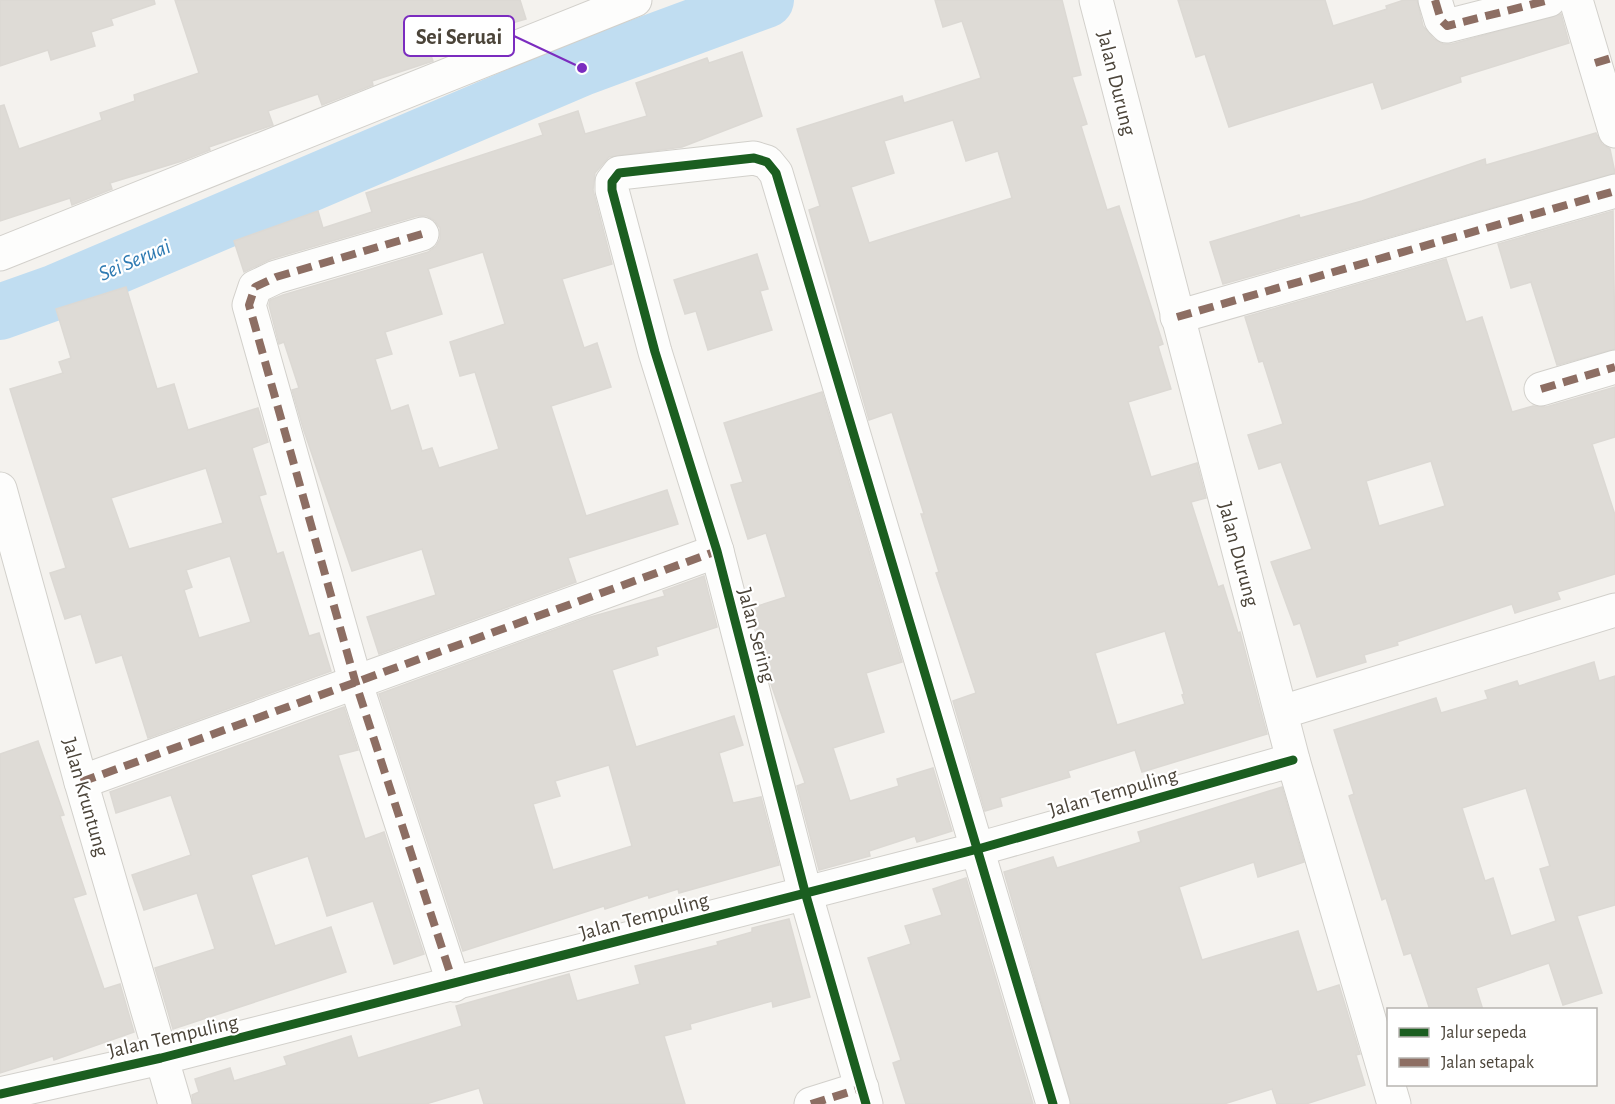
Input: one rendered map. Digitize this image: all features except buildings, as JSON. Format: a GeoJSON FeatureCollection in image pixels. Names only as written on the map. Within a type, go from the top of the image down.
{"type":"FeatureCollection","features":[{"type":"Feature","properties":{"kind":"street"},"geometry":{"type":"LineString","coordinates":[[0,254],[635,0]]}},
{"type":"Feature","properties":{"kind":"street","name":"Jalan Durung"},"geometry":{"type":"LineString","coordinates":[[1096,0],[1293,759],[1387,1080]]}},
{"type":"Feature","properties":{"kind":"street"},"geometry":{"type":"LineString","coordinates":[[1435,0],[1441,20],[1447,26],[1549,0]]}},
{"type":"Feature","properties":{"kind":"street"},"geometry":{"type":"LineString","coordinates":[[1576,0],[1605,60],[1615,131]]}},
{"type":"Feature","properties":{"kind":"street","name":"Jalan Sering"},"geometry":{"type":"LineString","coordinates":[[864,1096],[805,892],[717,551],[655,352],[612,190],[615,177],[632,170],[754,158],[767,162],[776,173],[978,849]]}},
{"type":"Feature","properties":{"kind":"street"},"geometry":{"type":"LineString","coordinates":[[1177,317],[1615,191]]}},
{"type":"Feature","properties":{"kind":"street"},"geometry":{"type":"LineString","coordinates":[[422,234],[276,277],[255,287],[249,298],[356,684],[454,984]]}},
{"type":"Feature","properties":{"kind":"street"},"geometry":{"type":"LineString","coordinates":[[1541,389],[1615,367]]}},
{"type":"Feature","properties":{"kind":"street","name":"Jalan Kruntung"},"geometry":{"type":"LineString","coordinates":[[0,489],[81,782],[176,1104]]}},
{"type":"Feature","properties":{"kind":"street"},"geometry":{"type":"LineString","coordinates":[[81,782],[717,551]]}},
{"type":"Feature","properties":{"kind":"street"},"geometry":{"type":"LineString","coordinates":[[1282,712],[1615,610]]}},
{"type":"Feature","properties":{"kind":"street","name":"Jalan Tempuling"},"geometry":{"type":"LineString","coordinates":[[0,1094],[161,1058],[978,849],[1293,759]]}},
{"type":"Feature","properties":{"kind":"street"},"geometry":{"type":"LineString","coordinates":[[978,849],[1053,1104]]}},
{"type":"Feature","properties":{"kind":"street","name":"Jalan Durung"},"geometry":{"type":"LineString","coordinates":[[1389,1086],[1394,1104]]}},
{"type":"Feature","properties":{"kind":"street"},"geometry":{"type":"LineString","coordinates":[[811,1104],[864,1096]]}},
{"type":"Feature","properties":{"kind":"waterway","name":"Sei Seruai"},"geometry":{"type":"LineString","coordinates":[[0,312],[56,292],[582,68],[766,0]]}},
{"type":"Feature","properties":{"kind":"marked path"},"geometry":{"type":"LineString","coordinates":[[1435,0],[1441,20],[1447,26],[1549,0]]}},
{"type":"Feature","properties":{"kind":"marked path"},"geometry":{"type":"LineString","coordinates":[[1595,63],[1615,57]]}},
{"type":"Feature","properties":{"kind":"marked path"},"geometry":{"type":"LineString","coordinates":[[1177,317],[1615,191]]}},
{"type":"Feature","properties":{"kind":"marked path"},"geometry":{"type":"LineString","coordinates":[[422,234],[276,277],[255,287],[249,305],[356,684],[454,985]]}},
{"type":"Feature","properties":{"kind":"marked path"},"geometry":{"type":"LineString","coordinates":[[1541,389],[1615,367]]}},
{"type":"Feature","properties":{"kind":"marked path"},"geometry":{"type":"LineString","coordinates":[[81,782],[717,551]]}},
{"type":"Feature","properties":{"kind":"marked path"},"geometry":{"type":"LineString","coordinates":[[811,1104],[862,1088]]}},
{"type":"Feature","properties":{"kind":"cycle path"},"geometry":{"type":"LineString","coordinates":[[866,1104],[805,892],[717,551],[655,352],[612,190],[612,182],[619,173],[754,158],[767,162],[776,173],[1053,1104]]}},
{"type":"Feature","properties":{"kind":"cycle path"},"geometry":{"type":"LineString","coordinates":[[0,1094],[161,1058],[978,849],[1293,760]]}},
{"type":"Feature","properties":{"kind":"place","name":"Sei Seruai"},"geometry":{"type":"Point","coordinates":[582,68]}}]}
